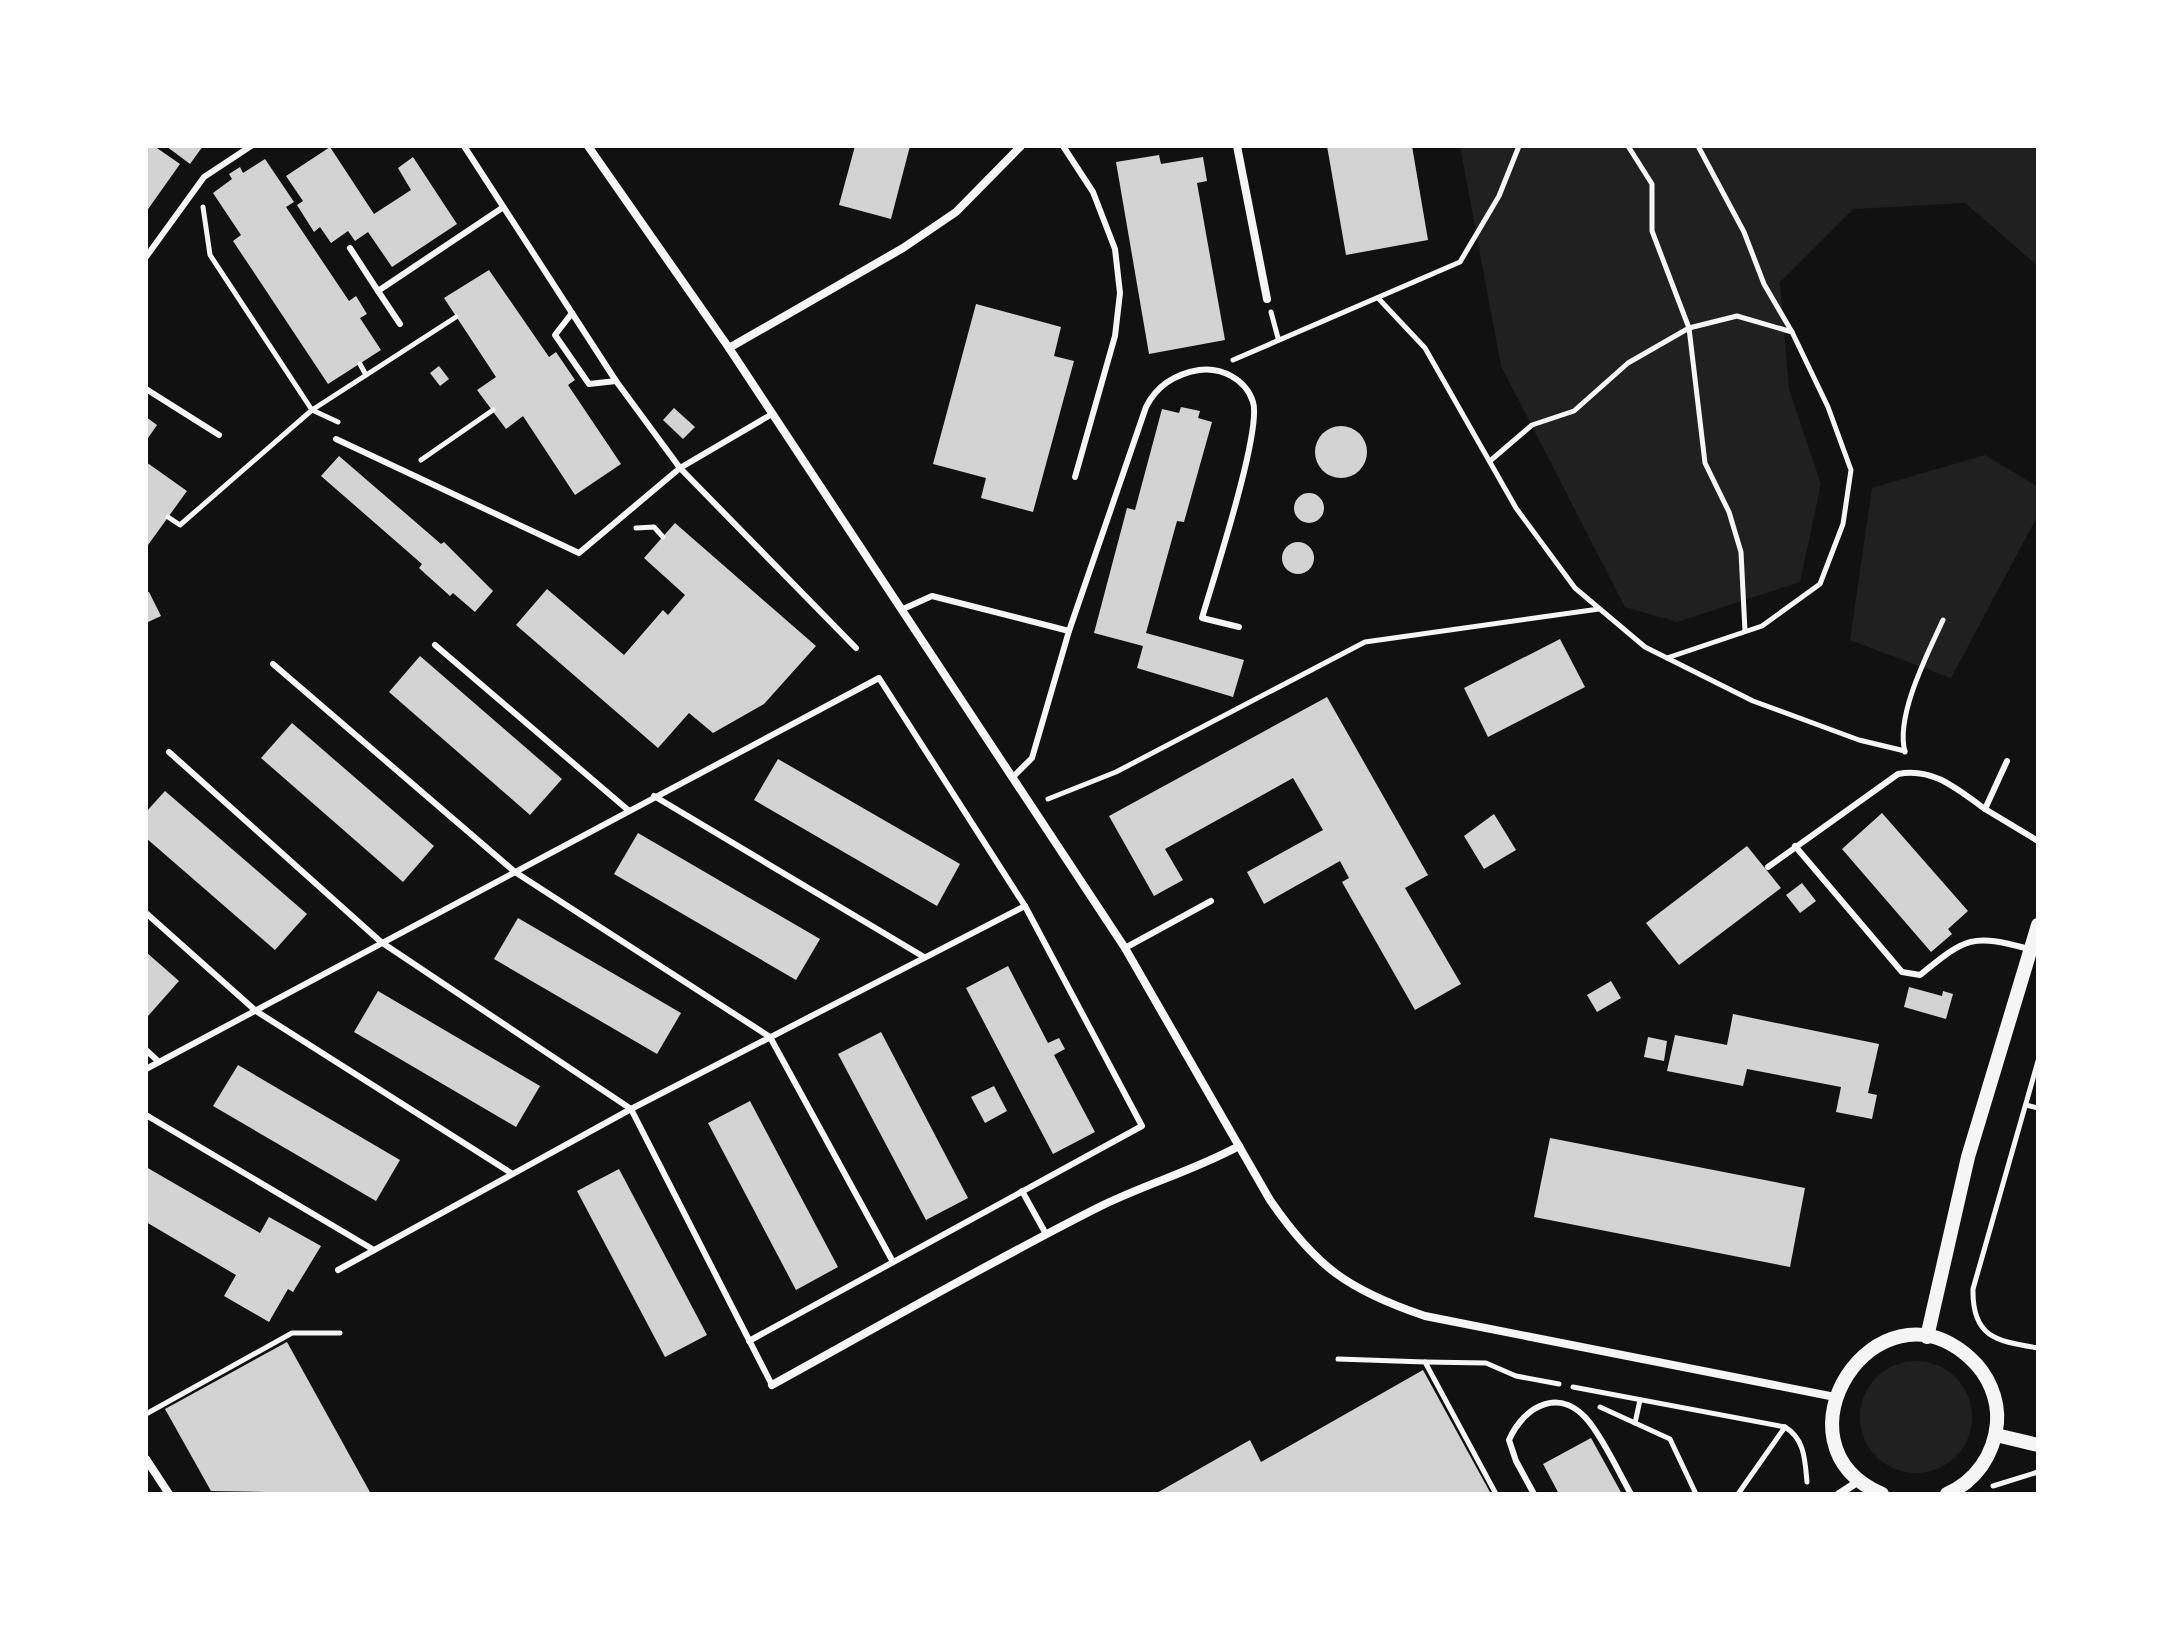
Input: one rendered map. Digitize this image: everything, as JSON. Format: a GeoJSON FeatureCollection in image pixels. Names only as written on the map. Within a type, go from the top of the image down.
{"type":"FeatureCollection","features":[{"type":"Feature","properties":{"kind":"street"},"geometry":{"type":"LineString","coordinates":[[588,146],[729,348],[1033,805],[1125,948],[1239,1146],[1297,1239],[1329,1271],[1374,1299],[1471,1326],[1835,1397]]}},
{"type":"Feature","properties":{"kind":"street"},"geometry":{"type":"LineString","coordinates":[[729,348],[903,248],[956,212],[1021,146]]}},
{"type":"Feature","properties":{"kind":"street"},"geometry":{"type":"LineString","coordinates":[[1237,146],[1267,299]]}},
{"type":"Feature","properties":{"kind":"street"},"geometry":{"type":"LineString","coordinates":[[1927,1337],[1968,1157],[2038,925]]}},
{"type":"Feature","properties":{"kind":"street"},"geometry":{"type":"LineString","coordinates":[[772,1385],[1046,1234],[1109,1202],[1196,1169],[1239,1146]]}},
{"type":"Feature","properties":{"kind":"street"},"geometry":{"type":"LineString","coordinates":[[1882,1494],[1859,1481],[1839,1453],[1834,1435],[1835,1397],[1841,1381],[1862,1354],[1893,1339],[1927,1337],[1962,1351],[1982,1371],[1994,1397],[1996,1435],[1980,1469],[1947,1494]]}},
{"type":"Feature","properties":{"kind":"street"},"geometry":{"type":"LineString","coordinates":[[1996,1435],[2038,1445]]}},
{"type":"Feature","properties":{"kind":"street"},"geometry":{"type":"LineString","coordinates":[[146,1459],[169,1494]]}},
{"type":"Feature","properties":{"kind":"street"},"geometry":{"type":"LineString","coordinates":[[1839,1494],[1859,1481]]}},
{"type":"Feature","properties":{"kind":"lane"},"geometry":{"type":"LineString","coordinates":[[146,257],[204,177],[251,146]]}},
{"type":"Feature","properties":{"kind":"lane"},"geometry":{"type":"LineString","coordinates":[[464,146],[616,381],[680,468],[856,648]]}},
{"type":"Feature","properties":{"kind":"lane"},"geometry":{"type":"LineString","coordinates":[[1063,146],[1093,192],[1115,249],[1120,293],[1115,336],[1075,477]]}},
{"type":"Feature","properties":{"kind":"lane"},"geometry":{"type":"LineString","coordinates":[[378,291],[502,208]]}},
{"type":"Feature","properties":{"kind":"lane"},"geometry":{"type":"LineString","coordinates":[[350,248],[400,324]]}},
{"type":"Feature","properties":{"kind":"lane"},"geometry":{"type":"LineString","coordinates":[[572,313],[555,335],[589,384],[616,381]]}},
{"type":"Feature","properties":{"kind":"lane"},"geometry":{"type":"LineString","coordinates":[[1014,776],[1032,758],[1069,631],[1152,395],[1162,384],[1180,375],[1214,369],[1230,375],[1244,386],[1253,402],[1255,418],[1202,618],[1239,627]]}},
{"type":"Feature","properties":{"kind":"lane"},"geometry":{"type":"LineString","coordinates":[[146,389],[219,435]]}},
{"type":"Feature","properties":{"kind":"lane"},"geometry":{"type":"LineString","coordinates":[[336,439],[579,553],[680,468],[772,414]]}},
{"type":"Feature","properties":{"kind":"lane"},"geometry":{"type":"LineString","coordinates":[[903,609],[932,596],[1069,631]]}},
{"type":"Feature","properties":{"kind":"lane"},"geometry":{"type":"LineString","coordinates":[[435,645],[628,810]]}},
{"type":"Feature","properties":{"kind":"lane"},"geometry":{"type":"LineString","coordinates":[[273,664],[515,872],[770,1037],[893,1262]]}},
{"type":"Feature","properties":{"kind":"lane"},"geometry":{"type":"LineString","coordinates":[[146,1069],[879,678],[1025,906],[1142,1126],[749,1341]]}},
{"type":"Feature","properties":{"kind":"lane"},"geometry":{"type":"LineString","coordinates":[[169,752],[381,942],[631,1109],[772,1385]]}},
{"type":"Feature","properties":{"kind":"lane"},"geometry":{"type":"LineString","coordinates":[[1985,809],[2007,761]]}},
{"type":"Feature","properties":{"kind":"lane"},"geometry":{"type":"LineString","coordinates":[[1768,867],[1882,782],[1914,771],[1941,779],[2038,841]]}},
{"type":"Feature","properties":{"kind":"lane"},"geometry":{"type":"LineString","coordinates":[[654,796],[924,957]]}},
{"type":"Feature","properties":{"kind":"lane"},"geometry":{"type":"LineString","coordinates":[[1795,846],[1902,972],[1920,975],[1959,943],[1991,939],[2029,949]]}},
{"type":"Feature","properties":{"kind":"lane"},"geometry":{"type":"LineString","coordinates":[[1125,948],[1211,901]]}},
{"type":"Feature","properties":{"kind":"lane"},"geometry":{"type":"LineString","coordinates":[[338,1270],[631,1109],[1025,906]]}},
{"type":"Feature","properties":{"kind":"lane"},"geometry":{"type":"LineString","coordinates":[[146,913],[256,1011],[511,1173]]}},
{"type":"Feature","properties":{"kind":"lane"},"geometry":{"type":"LineString","coordinates":[[146,1050],[159,1062]]}},
{"type":"Feature","properties":{"kind":"lane"},"geometry":{"type":"LineString","coordinates":[[146,1115],[374,1250]]}},
{"type":"Feature","properties":{"kind":"lane"},"geometry":{"type":"LineString","coordinates":[[1022,1191],[1046,1234]]}},
{"type":"Feature","properties":{"kind":"lane"},"geometry":{"type":"LineString","coordinates":[[1534,1494],[1509,1440],[1517,1421],[1530,1409],[1551,1402],[1574,1409],[1590,1422],[1631,1494]]}},
{"type":"Feature","properties":{"kind":"path"},"geometry":{"type":"LineString","coordinates":[[1214,369],[1278,338],[1460,262],[1499,196],[1519,146]]}},
{"type":"Feature","properties":{"kind":"path"},"geometry":{"type":"LineString","coordinates":[[1628,146],[1652,184],[1652,231],[1689,328],[1705,463],[1729,512],[1741,552],[1745,631]]}},
{"type":"Feature","properties":{"kind":"path"},"geometry":{"type":"LineString","coordinates":[[1667,658],[1762,626],[1820,584],[1843,524],[1851,470],[1828,407],[1792,332],[1764,284],[1744,232],[1698,146]]}},
{"type":"Feature","properties":{"kind":"path"},"geometry":{"type":"LineString","coordinates":[[202,203],[210,255],[312,410],[353,429]]}},
{"type":"Feature","properties":{"kind":"path"},"geometry":{"type":"LineString","coordinates":[[1378,298],[1425,348],[1516,508],[1575,588],[1645,647],[1753,701],[1859,740],[1905,751]]}},
{"type":"Feature","properties":{"kind":"path"},"geometry":{"type":"LineString","coordinates":[[1267,299],[1278,338]]}},
{"type":"Feature","properties":{"kind":"path"},"geometry":{"type":"LineString","coordinates":[[1490,461],[1532,425],[1574,411],[1628,363],[1689,328],[1737,316],[1792,332]]}},
{"type":"Feature","properties":{"kind":"path"},"geometry":{"type":"LineString","coordinates":[[168,517],[180,525],[312,410],[456,317]]}},
{"type":"Feature","properties":{"kind":"path"},"geometry":{"type":"LineString","coordinates":[[360,364],[366,375]]}},
{"type":"Feature","properties":{"kind":"path"},"geometry":{"type":"LineString","coordinates":[[421,460],[493,410]]}},
{"type":"Feature","properties":{"kind":"path"},"geometry":{"type":"LineString","coordinates":[[407,454],[435,467]]}},
{"type":"Feature","properties":{"kind":"path"},"geometry":{"type":"LineString","coordinates":[[623,529],[654,527],[663,537]]}},
{"type":"Feature","properties":{"kind":"path"},"geometry":{"type":"LineString","coordinates":[[1033,805],[1116,772],[1365,642],[1600,609]]}},
{"type":"Feature","properties":{"kind":"path"},"geometry":{"type":"LineString","coordinates":[[1914,771],[1901,739],[1922,667],[1943,620]]}},
{"type":"Feature","properties":{"kind":"path"},"geometry":{"type":"LineString","coordinates":[[2038,1061],[1973,1289],[1973,1308],[1987,1334],[2002,1342],[2038,1348]]}},
{"type":"Feature","properties":{"kind":"path"},"geometry":{"type":"LineString","coordinates":[[2026,1105],[2038,1108]]}},
{"type":"Feature","properties":{"kind":"path"},"geometry":{"type":"LineString","coordinates":[[146,1414],[292,1333],[340,1333]]}},
{"type":"Feature","properties":{"kind":"path"},"geometry":{"type":"LineString","coordinates":[[1338,1359],[1486,1363],[1516,1376],[1785,1427],[1794,1433],[1801,1444],[1807,1482]]}},
{"type":"Feature","properties":{"kind":"path"},"geometry":{"type":"LineString","coordinates":[[1425,1362],[1496,1494]]}},
{"type":"Feature","properties":{"kind":"path"},"geometry":{"type":"LineString","coordinates":[[1596,1391],[1593,1405],[1670,1439],[1696,1494]]}},
{"type":"Feature","properties":{"kind":"path"},"geometry":{"type":"LineString","coordinates":[[1635,1423],[1640,1400]]}},
{"type":"Feature","properties":{"kind":"path"},"geometry":{"type":"LineString","coordinates":[[1738,1494],[1785,1427]]}},
{"type":"Feature","properties":{"kind":"path"},"geometry":{"type":"LineString","coordinates":[[1980,1494],[1991,1487],[2038,1472]]}},
{"type":"Feature","properties":{"kind":"shaded area"},"geometry":{"type":"Polygon","coordinates":[[[1460,146],[2038,146],[2038,266],[1965,203],[1853,209],[1780,282],[1789,389],[1821,484],[1800,582],[1677,622],[1625,607],[1501,366],[1460,146]]]}},
{"type":"Feature","properties":{"kind":"shaded area"},"geometry":{"type":"Polygon","coordinates":[[[1985,455],[2038,487],[2038,515],[1951,678],[1850,640],[1872,488],[1985,455]]]}},
{"type":"Feature","properties":{"kind":"shaded area"},"geometry":{"type":"Polygon","coordinates":[[[1916,1361],[1938,1365],[1956,1377],[1968,1395],[1972,1417],[1968,1439],[1956,1457],[1938,1469],[1916,1473],[1894,1469],[1876,1457],[1864,1439],[1860,1417],[1864,1395],[1876,1377],[1894,1365],[1916,1361]]]}},
{"type":"Feature","properties":{"kind":"building"},"geometry":{"type":"Polygon","coordinates":[[[146,146],[154,146],[180,164],[146,212],[146,146]]]}},
{"type":"Feature","properties":{"kind":"building"},"geometry":{"type":"Polygon","coordinates":[[[166,146],[203,146],[190,164],[166,146]]]}},
{"type":"Feature","properties":{"kind":"building"},"geometry":{"type":"Polygon","coordinates":[[[855,146],[910,146],[891,219],[839,205],[855,146]]]}},
{"type":"Feature","properties":{"kind":"building"},"geometry":{"type":"Polygon","coordinates":[[[1327,146],[1412,146],[1428,240],[1346,255],[1327,146]]]}},
{"type":"Feature","properties":{"kind":"building"},"geometry":{"type":"Polygon","coordinates":[[[330,147],[374,214],[411,190],[398,168],[413,157],[457,224],[392,267],[368,232],[355,241],[348,231],[331,243],[320,227],[314,232],[297,205],[303,201],[286,176],[330,147]]]}},
{"type":"Feature","properties":{"kind":"building"},"geometry":{"type":"Polygon","coordinates":[[[1159,155],[1161,164],[1203,157],[1207,181],[1197,183],[1225,340],[1149,354],[1116,162],[1159,155]]]}},
{"type":"Feature","properties":{"kind":"building"},"geometry":{"type":"Polygon","coordinates":[[[265,159],[294,202],[286,207],[349,301],[356,296],[367,314],[360,318],[381,350],[328,384],[233,241],[241,235],[213,193],[232,179],[229,174],[240,167],[243,173],[265,159]]]}},
{"type":"Feature","properties":{"kind":"building"},"geometry":{"type":"Polygon","coordinates":[[[489,270],[549,357],[556,352],[575,380],[568,385],[621,464],[575,495],[523,416],[506,429],[477,390],[496,377],[444,298],[489,270]]]}},
{"type":"Feature","properties":{"kind":"building"},"geometry":{"type":"Polygon","coordinates":[[[976,304],[1061,327],[1054,356],[1074,361],[1033,512],[981,498],[986,478],[933,464],[976,304]]]}},
{"type":"Feature","properties":{"kind":"building"},"geometry":{"type":"Polygon","coordinates":[[[439,366],[449,379],[440,386],[430,373],[439,366]]]}},
{"type":"Feature","properties":{"kind":"building"},"geometry":{"type":"Polygon","coordinates":[[[1181,407],[1200,411],[1198,418],[1212,422],[1184,522],[1177,521],[1146,633],[1244,660],[1233,697],[1137,668],[1143,646],[1094,633],[1127,508],[1135,510],[1162,409],[1179,413],[1181,407]]]}},
{"type":"Feature","properties":{"kind":"building"},"geometry":{"type":"Polygon","coordinates":[[[674,408],[695,427],[683,439],[663,420],[674,408]]]}},
{"type":"Feature","properties":{"kind":"building"},"geometry":{"type":"Polygon","coordinates":[[[146,417],[157,425],[146,441],[146,417]]]}},
{"type":"Feature","properties":{"kind":"building"},"geometry":{"type":"Polygon","coordinates":[[[1341,426],[1359,434],[1367,452],[1359,470],[1341,478],[1323,470],[1315,452],[1323,434],[1341,426]]]}},
{"type":"Feature","properties":{"kind":"building"},"geometry":{"type":"Polygon","coordinates":[[[339,456],[441,544],[444,542],[493,591],[475,612],[453,593],[450,596],[419,568],[422,564],[321,476],[339,456]]]}},
{"type":"Feature","properties":{"kind":"building"},"geometry":{"type":"Polygon","coordinates":[[[146,462],[187,491],[148,545],[146,544],[146,462]]]}},
{"type":"Feature","properties":{"kind":"building"},"geometry":{"type":"Polygon","coordinates":[[[1309,493],[1320,497],[1324,508],[1320,519],[1309,523],[1298,519],[1294,508],[1298,497],[1309,493]]]}},
{"type":"Feature","properties":{"kind":"building"},"geometry":{"type":"Polygon","coordinates":[[[675,523],[816,646],[764,704],[713,733],[689,713],[658,748],[516,625],[547,589],[624,655],[663,610],[668,615],[685,595],[644,558],[675,523]]]}},
{"type":"Feature","properties":{"kind":"building"},"geometry":{"type":"Polygon","coordinates":[[[1298,542],[1309,547],[1314,558],[1309,569],[1298,574],[1287,569],[1282,558],[1287,547],[1298,542]]]}},
{"type":"Feature","properties":{"kind":"building"},"geometry":{"type":"Polygon","coordinates":[[[149,592],[161,616],[146,623],[146,593],[149,592]]]}},
{"type":"Feature","properties":{"kind":"building"},"geometry":{"type":"Polygon","coordinates":[[[1560,639],[1585,687],[1488,737],[1464,688],[1560,639]]]}},
{"type":"Feature","properties":{"kind":"building"},"geometry":{"type":"Polygon","coordinates":[[[420,656],[562,779],[530,815],[389,692],[420,656]]]}},
{"type":"Feature","properties":{"kind":"building"},"geometry":{"type":"Polygon","coordinates":[[[1327,697],[1428,875],[1405,888],[1461,984],[1415,1010],[1342,882],[1349,878],[1340,861],[1264,904],[1247,872],[1323,830],[1293,778],[1165,849],[1183,880],[1154,896],[1109,816],[1327,697]]]}},
{"type":"Feature","properties":{"kind":"building"},"geometry":{"type":"Polygon","coordinates":[[[292,723],[434,846],[403,882],[261,758],[292,723]]]}},
{"type":"Feature","properties":{"kind":"building"},"geometry":{"type":"Polygon","coordinates":[[[778,759],[960,864],[937,906],[754,800],[778,759]]]}},
{"type":"Feature","properties":{"kind":"building"},"geometry":{"type":"Polygon","coordinates":[[[165,791],[307,914],[275,950],[146,838],[146,812],[165,791]]]}},
{"type":"Feature","properties":{"kind":"building"},"geometry":{"type":"Polygon","coordinates":[[[1882,813],[1968,911],[1948,929],[1952,934],[1931,952],[1842,849],[1882,813]]]}},
{"type":"Feature","properties":{"kind":"building"},"geometry":{"type":"Polygon","coordinates":[[[1494,814],[1516,850],[1484,869],[1464,836],[1494,814]]]}},
{"type":"Feature","properties":{"kind":"building"},"geometry":{"type":"Polygon","coordinates":[[[638,833],[820,939],[796,980],[614,874],[638,833]]]}},
{"type":"Feature","properties":{"kind":"building"},"geometry":{"type":"Polygon","coordinates":[[[1747,846],[1781,888],[1679,965],[1646,923],[1747,846]]]}},
{"type":"Feature","properties":{"kind":"building"},"geometry":{"type":"Polygon","coordinates":[[[1802,883],[1816,901],[1800,913],[1786,895],[1802,883]]]}},
{"type":"Feature","properties":{"kind":"building"},"geometry":{"type":"Polygon","coordinates":[[[518,918],[681,1013],[657,1054],[494,959],[518,918]]]}},
{"type":"Feature","properties":{"kind":"building"},"geometry":{"type":"Polygon","coordinates":[[[146,952],[179,981],[148,1016],[146,1015],[146,952]]]}},
{"type":"Feature","properties":{"kind":"building"},"geometry":{"type":"Polygon","coordinates":[[[1008,966],[1048,1043],[1059,1038],[1065,1049],[1054,1055],[1095,1132],[1053,1154],[966,988],[1008,966]]]}},
{"type":"Feature","properties":{"kind":"building"},"geometry":{"type":"Polygon","coordinates":[[[1611,981],[1621,998],[1597,1012],[1587,995],[1611,981]]]}},
{"type":"Feature","properties":{"kind":"building"},"geometry":{"type":"Polygon","coordinates":[[[1909,987],[1942,996],[1943,991],[1953,994],[1946,1019],[1904,1007],[1909,987]]]}},
{"type":"Feature","properties":{"kind":"building"},"geometry":{"type":"Polygon","coordinates":[[[378,991],[540,1086],[516,1127],[354,1032],[378,991]]]}},
{"type":"Feature","properties":{"kind":"building"},"geometry":{"type":"Polygon","coordinates":[[[1733,1014],[1879,1044],[1868,1093],[1877,1095],[1872,1119],[1836,1112],[1841,1087],[1747,1069],[1743,1086],[1667,1071],[1675,1035],[1727,1045],[1733,1014]]]}},
{"type":"Feature","properties":{"kind":"building"},"geometry":{"type":"Polygon","coordinates":[[[881,1032],[968,1198],[926,1220],[838,1054],[881,1032]]]}},
{"type":"Feature","properties":{"kind":"building"},"geometry":{"type":"Polygon","coordinates":[[[1648,1037],[1667,1041],[1664,1061],[1644,1057],[1648,1037]]]}},
{"type":"Feature","properties":{"kind":"building"},"geometry":{"type":"Polygon","coordinates":[[[238,1065],[400,1160],[376,1201],[213,1106],[238,1065]]]}},
{"type":"Feature","properties":{"kind":"building"},"geometry":{"type":"Polygon","coordinates":[[[994,1086],[1007,1111],[985,1123],[971,1097],[994,1086]]]}},
{"type":"Feature","properties":{"kind":"building"},"geometry":{"type":"Polygon","coordinates":[[[750,1101],[838,1267],[796,1290],[708,1123],[750,1101]]]}},
{"type":"Feature","properties":{"kind":"building"},"geometry":{"type":"Polygon","coordinates":[[[1550,1138],[1805,1188],[1790,1267],[1534,1217],[1550,1138]]]}},
{"type":"Feature","properties":{"kind":"building"},"geometry":{"type":"Polygon","coordinates":[[[146,1167],[260,1233],[269,1217],[321,1246],[293,1292],[288,1289],[269,1322],[224,1296],[236,1275],[146,1222],[146,1167]]]}},
{"type":"Feature","properties":{"kind":"building"},"geometry":{"type":"Polygon","coordinates":[[[619,1169],[707,1335],[665,1357],[577,1191],[619,1169]]]}},
{"type":"Feature","properties":{"kind":"building"},"geometry":{"type":"Polygon","coordinates":[[[287,1342],[371,1494],[211,1491],[165,1409],[287,1342]]]}},
{"type":"Feature","properties":{"kind":"building"},"geometry":{"type":"Polygon","coordinates":[[[1423,1370],[1491,1494],[1155,1494],[1250,1440],[1261,1462],[1423,1370]]]}},
{"type":"Feature","properties":{"kind":"building"},"geometry":{"type":"Polygon","coordinates":[[[1591,1438],[1622,1494],[1559,1494],[1543,1464],[1591,1438]]]}}]}
